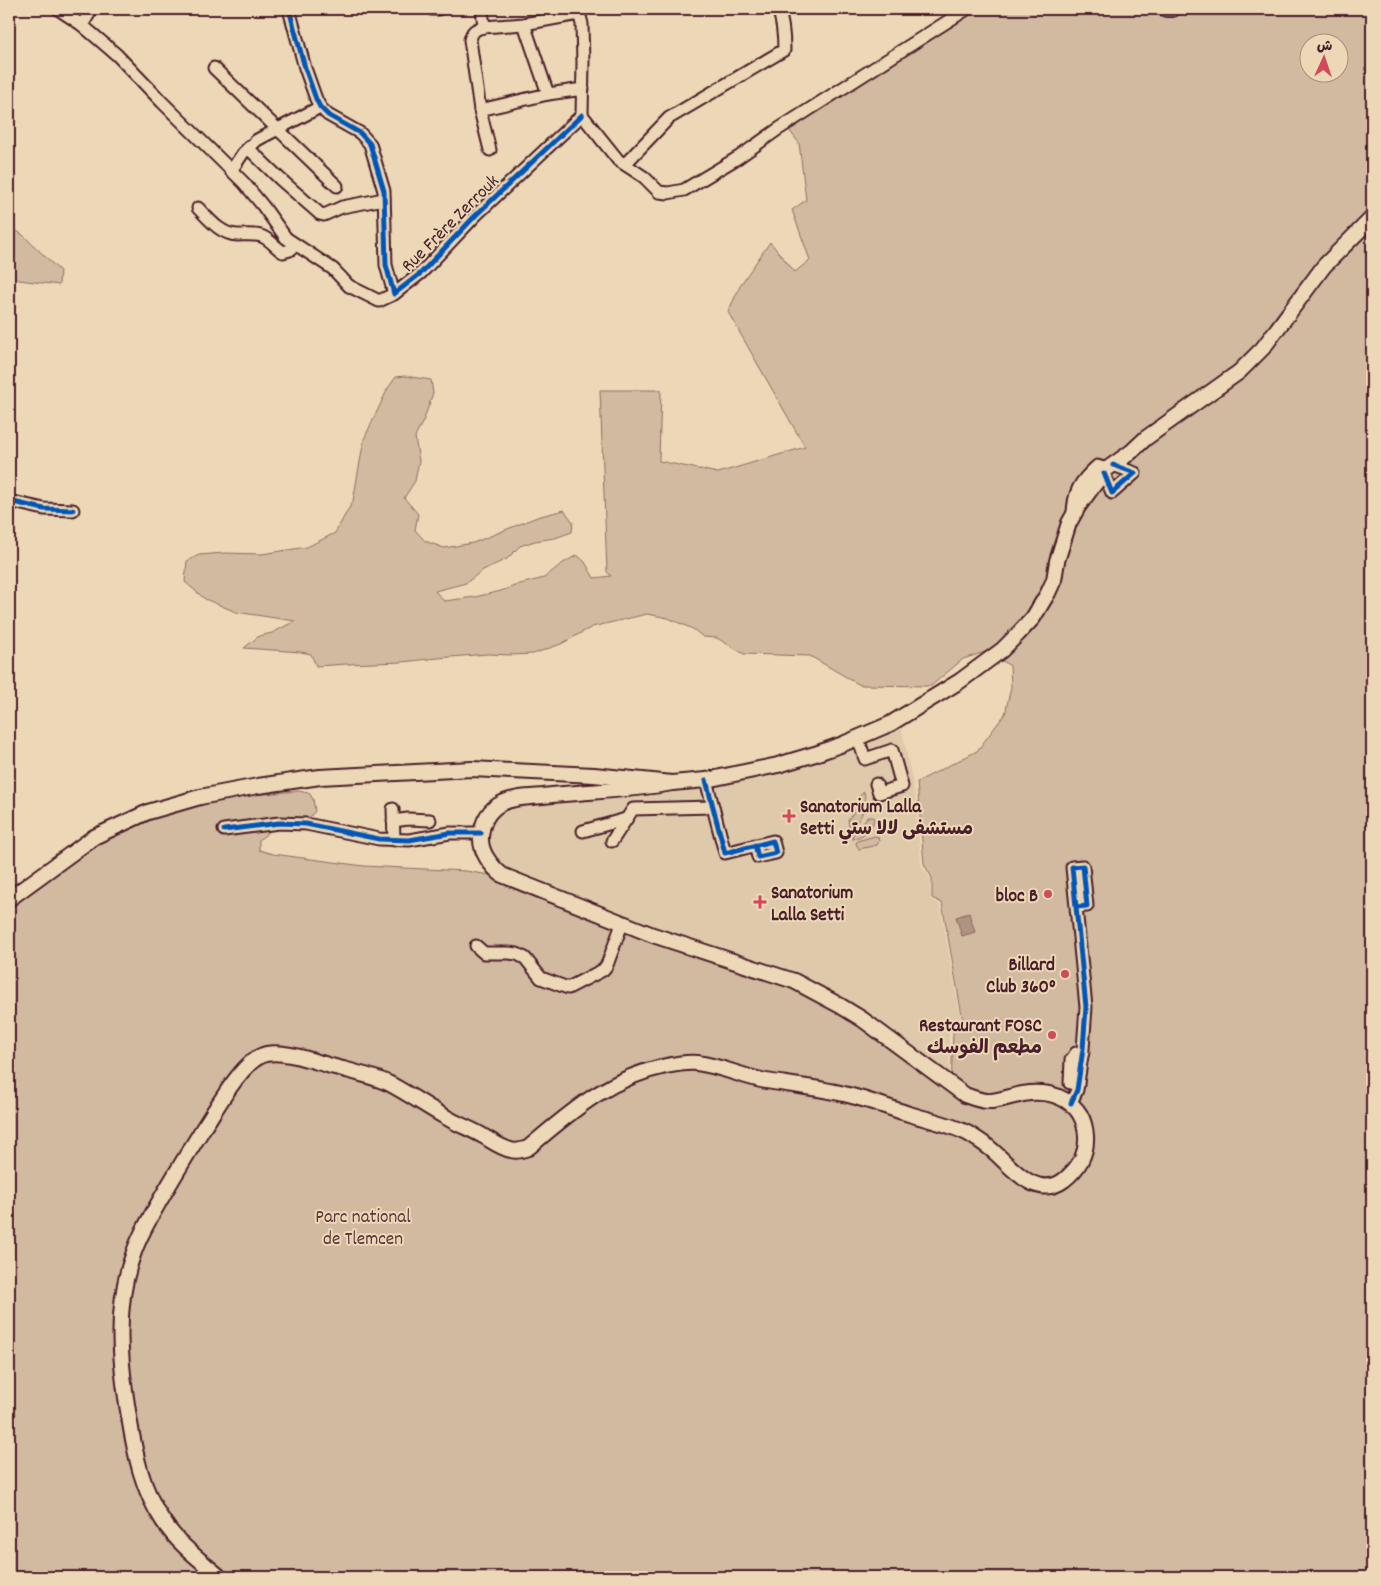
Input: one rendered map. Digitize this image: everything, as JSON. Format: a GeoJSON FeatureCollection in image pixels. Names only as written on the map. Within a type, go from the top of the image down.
{"type":"FeatureCollection","features":[{"type":"Feature","properties":{"kind":"main road"},"geometry":{"type":"LineString","coordinates":[[1166,9],[1172,9]]}},
{"type":"Feature","properties":{"kind":"main road"},"geometry":{"type":"LineString","coordinates":[[220,1577],[172,1533],[147,1494],[133,1442],[126,1403],[121,1365],[120,1321],[122,1298],[132,1257],[148,1222],[191,1148],[236,1080],[249,1064],[259,1056],[272,1054],[292,1056],[372,1077],[406,1093],[450,1120],[504,1148],[515,1151],[522,1151],[528,1148],[586,1100],[606,1088],[653,1069],[696,1063],[766,1081],[807,1086],[846,1094],[947,1125],[976,1139],[1028,1182],[1052,1186],[1065,1179],[1078,1165],[1085,1151],[1086,1134],[1077,1109],[1071,1103],[1062,1098],[1039,1093],[992,1101],[984,1101],[965,1095],[874,1026],[794,981],[622,924],[502,875],[490,865],[484,854],[480,842],[481,833],[487,816],[493,808],[503,802],[572,793],[706,780],[778,765],[815,754],[890,724],[960,680],[1002,650],[1032,618],[1054,580],[1063,539],[1073,516],[1085,496],[1108,469],[1146,438],[1239,372],[1263,348],[1324,266],[1372,218]]}},
{"type":"Feature","properties":{"kind":"main road"},"geometry":{"type":"LineString","coordinates":[[9,899],[94,837],[112,827],[171,804],[258,786],[320,777],[472,769],[594,775],[672,783]]}},
{"type":"Feature","properties":{"kind":"street"},"geometry":{"type":"LineString","coordinates":[[58,9],[82,25],[117,55],[232,171],[263,206],[286,238],[333,269],[349,286],[367,296],[379,301],[394,294]]}},
{"type":"Feature","properties":{"kind":"street"},"geometry":{"type":"LineString","coordinates":[[82,25],[92,9]]}},
{"type":"Feature","properties":{"kind":"street"},"geometry":{"type":"LineString","coordinates":[[232,171],[243,153],[257,140],[320,107],[305,68],[289,9]]}},
{"type":"Feature","properties":{"kind":"street"},"geometry":{"type":"LineString","coordinates":[[432,9],[438,9]]}},
{"type":"Feature","properties":{"kind":"street"},"geometry":{"type":"LineString","coordinates":[[482,9],[484,27]]}},
{"type":"Feature","properties":{"kind":"street"},"geometry":{"type":"LineString","coordinates":[[625,164],[669,118],[784,50],[782,19],[778,9]]}},
{"type":"Feature","properties":{"kind":"street"},"geometry":{"type":"LineString","coordinates":[[490,150],[480,110],[470,40],[471,34],[476,29],[524,24],[579,11],[582,24],[582,115],[618,160],[644,177],[659,192],[668,193],[684,190],[739,157],[777,130],[967,9]]}},
{"type":"Feature","properties":{"kind":"street"},"geometry":{"type":"LineString","coordinates":[[524,24],[548,94]]}},
{"type":"Feature","properties":{"kind":"street"},"geometry":{"type":"LineString","coordinates":[[214,68],[337,186]]}},
{"type":"Feature","properties":{"kind":"street"},"geometry":{"type":"LineString","coordinates":[[480,110],[548,94],[583,89]]}},
{"type":"Feature","properties":{"kind":"street","name":"Rue Frère Zerrouk"},"geometry":{"type":"LineString","coordinates":[[320,107],[328,115],[360,133],[370,144],[384,191],[386,265],[394,294],[411,282],[428,266],[476,215],[582,115]]}},
{"type":"Feature","properties":{"kind":"street"},"geometry":{"type":"LineString","coordinates":[[248,148],[320,214],[324,215],[342,207],[384,199]]}},
{"type":"Feature","properties":{"kind":"street"},"geometry":{"type":"LineString","coordinates":[[198,208],[217,227],[226,233],[234,235],[259,235],[267,238],[283,252],[290,250],[296,245]]}},
{"type":"Feature","properties":{"kind":"street"},"geometry":{"type":"LineString","coordinates":[[9,501],[44,509],[73,510]]}},
{"type":"Feature","properties":{"kind":"street"},"geometry":{"type":"LineString","coordinates":[[858,738],[865,759],[892,750],[902,786],[879,793],[876,784]]}},
{"type":"Feature","properties":{"kind":"street"},"geometry":{"type":"LineString","coordinates":[[706,780],[725,853],[755,845]]}},
{"type":"Feature","properties":{"kind":"street"},"geometry":{"type":"LineString","coordinates":[[612,841],[633,809],[713,807]]}},
{"type":"Feature","properties":{"kind":"street"},"geometry":{"type":"LineString","coordinates":[[394,840],[393,815],[408,819],[430,820]]}},
{"type":"Feature","properties":{"kind":"street"},"geometry":{"type":"LineString","coordinates":[[583,831],[626,819]]}},
{"type":"Feature","properties":{"kind":"street"},"geometry":{"type":"LineString","coordinates":[[224,830],[279,823],[306,824],[379,839],[394,840],[408,840],[450,833],[481,833]]}},
{"type":"Feature","properties":{"kind":"street"},"geometry":{"type":"LineString","coordinates":[[1071,1103],[1078,1084],[1083,1053],[1086,1007],[1076,907]]}},
{"type":"Feature","properties":{"kind":"street"},"geometry":{"type":"LineString","coordinates":[[476,946],[484,953],[517,954],[525,958],[541,978],[568,988],[603,970],[607,965],[622,924]]}},
{"type":"Feature","properties":{"kind":"shaded area","name":"Sanatorium Lalla Setti"},"geometry":{"type":"Polygon","coordinates":[[[901,725],[916,799],[921,865],[930,878],[931,899],[940,905],[961,1019],[949,1032],[950,1077],[739,957],[699,942],[624,919],[503,869],[491,853],[488,843],[489,829],[493,818],[510,805],[594,796],[855,744],[901,725]]]}},
{"type":"Feature","properties":{"kind":"shaded area"},"geometry":{"type":"Polygon","coordinates":[[[969,913],[975,932],[962,936],[956,917],[969,913]]]}},
{"type":"Feature","properties":{"kind":"green space","name":"Parc national de Tlemcen"},"geometry":{"type":"Polygon","coordinates":[[[977,9],[1372,9],[1372,1577],[9,1577],[9,903],[100,839],[178,810],[229,797],[298,791],[309,793],[313,799],[315,811],[309,818],[286,818],[259,840],[259,850],[273,854],[364,866],[466,871],[489,875],[508,882],[522,892],[680,952],[725,963],[794,989],[853,1019],[951,1089],[953,1032],[963,1021],[942,903],[932,898],[932,878],[924,864],[917,782],[977,751],[1005,714],[1011,687],[1010,666],[988,651],[963,659],[931,686],[860,685],[810,656],[744,654],[717,638],[703,637],[693,629],[668,618],[647,614],[592,627],[561,644],[533,654],[488,654],[402,662],[316,666],[311,654],[244,648],[259,636],[272,633],[295,621],[236,612],[205,599],[185,582],[187,561],[199,555],[224,553],[262,554],[307,547],[335,533],[353,501],[364,439],[388,388],[396,377],[405,376],[431,380],[433,393],[424,419],[415,437],[419,461],[415,481],[404,498],[418,514],[415,530],[425,541],[444,548],[473,543],[537,517],[564,510],[573,522],[572,532],[520,546],[507,559],[483,570],[466,583],[435,591],[444,601],[475,597],[544,578],[560,565],[577,555],[585,562],[594,578],[611,576],[607,572],[600,390],[661,390],[659,461],[718,473],[805,447],[728,312],[741,284],[770,242],[795,272],[810,260],[792,210],[806,200],[799,143],[789,130],[804,117],[977,9]]]}},
{"type":"Feature","properties":{"kind":"green space"},"geometry":{"type":"Polygon","coordinates":[[[9,226],[23,235],[60,271],[59,285],[19,280],[9,273],[9,226]]]}},
{"type":"Feature","properties":{"kind":"green space"},"geometry":{"type":"Polygon","coordinates":[[[864,792],[864,806],[861,815],[856,823],[849,826],[848,820],[856,809],[860,795],[864,792]]]}},
{"type":"Feature","properties":{"kind":"green space"},"geometry":{"type":"Polygon","coordinates":[[[867,817],[873,817],[874,819],[869,830],[863,835],[852,839],[852,836],[867,817]]]}},
{"type":"Feature","properties":{"kind":"green space"},"geometry":{"type":"Polygon","coordinates":[[[875,836],[878,837],[879,841],[877,845],[859,849],[856,844],[857,841],[875,836]]]}},
{"type":"Feature","properties":{"kind":"cycle path"},"geometry":{"type":"LineString","coordinates":[[289,9],[305,68],[320,107],[328,115],[360,133],[370,144],[384,191],[386,265],[394,294],[421,273],[476,215],[582,115]]}},
{"type":"Feature","properties":{"kind":"cycle path"},"geometry":{"type":"LineString","coordinates":[[1104,473],[1112,493],[1135,473],[1113,465]]}},
{"type":"Feature","properties":{"kind":"cycle path"},"geometry":{"type":"LineString","coordinates":[[9,501],[44,509],[73,510]]}},
{"type":"Feature","properties":{"kind":"cycle path"},"geometry":{"type":"LineString","coordinates":[[706,780],[725,853],[773,841],[776,853],[758,857],[755,845]]}},
{"type":"Feature","properties":{"kind":"cycle path"},"geometry":{"type":"LineString","coordinates":[[224,830],[279,823],[306,824],[379,839],[409,840],[450,833],[481,833]]}},
{"type":"Feature","properties":{"kind":"cycle path"},"geometry":{"type":"LineString","coordinates":[[1071,1103],[1077,1090],[1083,1049],[1086,1007],[1072,867],[1083,866],[1087,906],[1076,907]]}},
{"type":"Feature","properties":{"kind":"place","name":"Sanatorium Lalla Setti مستشفى لالا ستي"},"geometry":{"type":"Point","coordinates":[789,816]}},
{"type":"Feature","properties":{"kind":"place","name":"bloc B"},"geometry":{"type":"Point","coordinates":[1048,894]}},
{"type":"Feature","properties":{"kind":"place","name":"Sanatorium Lalla Setti"},"geometry":{"type":"Point","coordinates":[760,902]}},
{"type":"Feature","properties":{"kind":"place","name":"Billard Club 360°"},"geometry":{"type":"Point","coordinates":[1065,974]}},
{"type":"Feature","properties":{"kind":"place","name":"Restaurant FOSC مطعم الفوسك"},"geometry":{"type":"Point","coordinates":[1052,1035]}}]}
